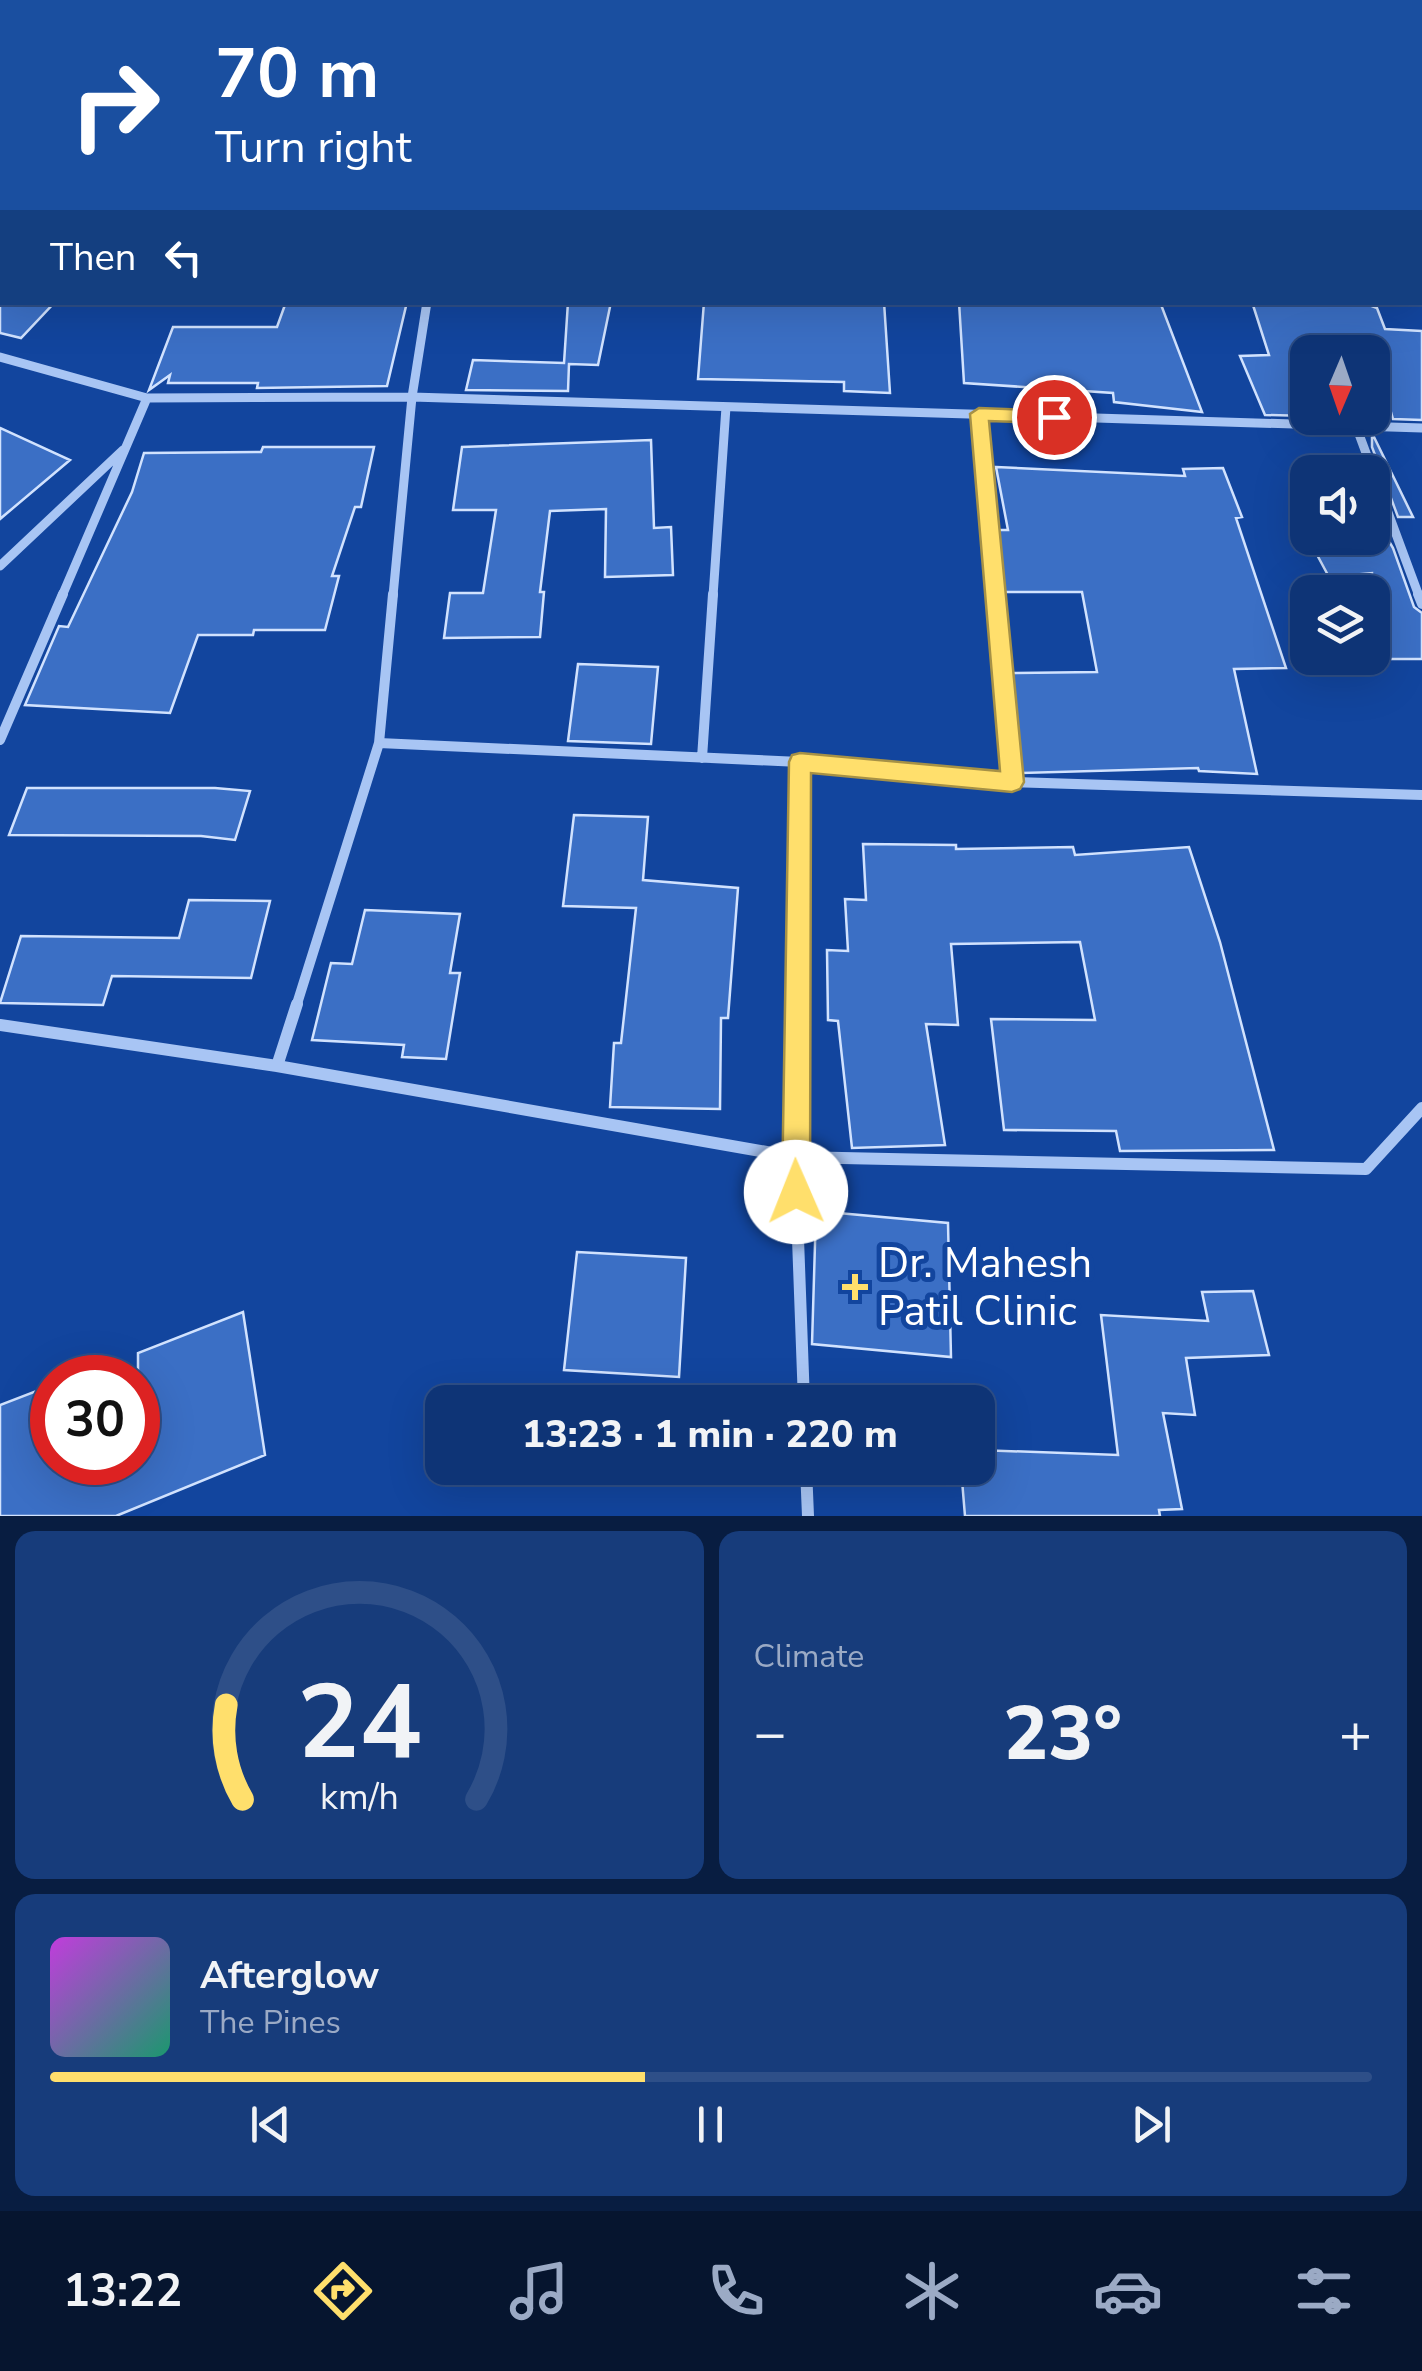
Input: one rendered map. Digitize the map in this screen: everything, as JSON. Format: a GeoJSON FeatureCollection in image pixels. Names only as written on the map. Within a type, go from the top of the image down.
{"type":"FeatureCollection","features":[{"type":"Feature","properties":{"kind":"street"},"geometry":{"type":"LineString","coordinates":[[277,1066],[379,743],[412,397],[427,305]]}},
{"type":"Feature","properties":{"kind":"street"},"geometry":{"type":"LineString","coordinates":[[0,357],[147,398],[412,397],[1290,424]]}},
{"type":"Feature","properties":{"kind":"street"},"geometry":{"type":"LineString","coordinates":[[0,740],[147,398]]}},
{"type":"Feature","properties":{"kind":"street"},"geometry":{"type":"LineString","coordinates":[[702,758],[726,407]]}},
{"type":"Feature","properties":{"kind":"street"},"geometry":{"type":"LineString","coordinates":[[979,414],[1012,782]]}},
{"type":"Feature","properties":{"kind":"street"},"geometry":{"type":"LineString","coordinates":[[1390,427],[1422,428]]}},
{"type":"Feature","properties":{"kind":"street"},"geometry":{"type":"LineString","coordinates":[[1359,435],[1422,604]]}},
{"type":"Feature","properties":{"kind":"street"},"geometry":{"type":"LineString","coordinates":[[0,566],[128,444]]}},
{"type":"Feature","properties":{"kind":"street"},"geometry":{"type":"LineString","coordinates":[[379,743],[800,762],[1012,782],[1422,796]]}},
{"type":"Feature","properties":{"kind":"street"},"geometry":{"type":"LineString","coordinates":[[800,762],[795,1157],[803,1385]]}},
{"type":"Feature","properties":{"kind":"street"},"geometry":{"type":"LineString","coordinates":[[0,1025],[277,1066],[795,1157],[1366,1169],[1422,1108]]}},
{"type":"Feature","properties":{"kind":"street"},"geometry":{"type":"LineString","coordinates":[[807,1485],[808,1516]]}},
{"type":"Feature","properties":{"kind":"building"},"geometry":{"type":"Polygon","coordinates":[[[0,305],[52,305],[21,338],[0,333],[0,305]]]}},
{"type":"Feature","properties":{"kind":"building"},"geometry":{"type":"Polygon","coordinates":[[[285,305],[406,305],[387,386],[257,388],[258,383],[168,383],[170,375],[149,390],[173,327],[277,327],[285,305]]]}},
{"type":"Feature","properties":{"kind":"building"},"geometry":{"type":"Polygon","coordinates":[[[568,305],[610,305],[598,365],[569,364],[568,391],[466,390],[473,360],[564,363],[568,305]]]}},
{"type":"Feature","properties":{"kind":"building"},"geometry":{"type":"Polygon","coordinates":[[[704,305],[884,305],[890,393],[844,391],[844,382],[698,379],[704,305]]]}},
{"type":"Feature","properties":{"kind":"building"},"geometry":{"type":"Polygon","coordinates":[[[959,305],[1161,305],[1202,412],[1114,402],[1113,393],[964,383],[959,305]]]}},
{"type":"Feature","properties":{"kind":"building"},"geometry":{"type":"Polygon","coordinates":[[[1253,305],[1369,305],[1377,308],[1385,329],[1422,331],[1422,420],[1393,419],[1390,335],[1290,335],[1290,416],[1265,415],[1240,356],[1269,355],[1253,305]]]}},
{"type":"Feature","properties":{"kind":"building"},"geometry":{"type":"Polygon","coordinates":[[[0,428],[70,460],[0,519],[0,428]]]}},
{"type":"Feature","properties":{"kind":"building"},"geometry":{"type":"Polygon","coordinates":[[[1373,435],[1383,455],[1375,455],[1373,435]]]}},
{"type":"Feature","properties":{"kind":"building"},"geometry":{"type":"Polygon","coordinates":[[[651,440],[654,528],[671,527],[673,575],[605,577],[606,509],[550,511],[540,592],[544,592],[540,637],[444,638],[450,593],[483,593],[496,510],[453,510],[462,447],[651,440]]]}},
{"type":"Feature","properties":{"kind":"building"},"geometry":{"type":"Polygon","coordinates":[[[263,447],[374,447],[361,507],[355,507],[332,576],[339,576],[325,630],[198,635],[170,713],[25,705],[59,626],[68,627],[132,492],[144,453],[261,452],[263,447]]]}},
{"type":"Feature","properties":{"kind":"building"},"geometry":{"type":"Polygon","coordinates":[[[996,467],[1185,476],[1183,469],[1223,468],[1242,517],[1236,518],[1286,668],[1234,669],[1257,774],[1198,768],[1022,773],[1011,673],[1097,672],[1082,592],[1003,592],[997,530],[1008,530],[996,467]]]}},
{"type":"Feature","properties":{"kind":"building"},"geometry":{"type":"Polygon","coordinates":[[[1390,470],[1413,517],[1398,517],[1390,495],[1390,470]]]}},
{"type":"Feature","properties":{"kind":"building"},"geometry":{"type":"Polygon","coordinates":[[[1390,543],[1414,607],[1422,613],[1422,659],[1390,659],[1390,575],[1328,575],[1317,555],[1390,555],[1390,543]]]}},
{"type":"Feature","properties":{"kind":"building"},"geometry":{"type":"Polygon","coordinates":[[[578,664],[658,667],[651,744],[568,741],[578,664]]]}},
{"type":"Feature","properties":{"kind":"building"},"geometry":{"type":"Polygon","coordinates":[[[27,788],[250,791],[235,840],[201,836],[9,835],[27,788]]]}},
{"type":"Feature","properties":{"kind":"building"},"geometry":{"type":"Polygon","coordinates":[[[574,815],[648,817],[643,880],[738,888],[728,1018],[721,1018],[720,1109],[610,1107],[614,1043],[621,1043],[636,908],[563,906],[574,815]]]}},
{"type":"Feature","properties":{"kind":"building"},"geometry":{"type":"Polygon","coordinates":[[[863,844],[956,845],[956,849],[1073,847],[1075,855],[1189,847],[1220,942],[1274,1150],[1120,1151],[1116,1131],[1004,1130],[991,1019],[1095,1020],[1080,942],[951,944],[958,1025],[926,1024],[945,1145],[852,1148],[838,1021],[828,1020],[827,950],[848,951],[845,899],[866,900],[863,844]]]}},
{"type":"Feature","properties":{"kind":"building"},"geometry":{"type":"Polygon","coordinates":[[[189,900],[270,901],[251,978],[112,976],[103,1005],[0,1003],[21,936],[179,938],[189,900]]]}},
{"type":"Feature","properties":{"kind":"building"},"geometry":{"type":"Polygon","coordinates":[[[365,910],[460,914],[450,973],[460,973],[446,1059],[402,1057],[404,1045],[312,1040],[331,963],[352,964],[365,910]]]}},
{"type":"Feature","properties":{"kind":"building"},"geometry":{"type":"Polygon","coordinates":[[[816,1211],[948,1223],[951,1357],[812,1344],[816,1211]]]}},
{"type":"Feature","properties":{"kind":"building"},"geometry":{"type":"Polygon","coordinates":[[[577,1252],[686,1258],[679,1377],[564,1370],[577,1252]]]}},
{"type":"Feature","properties":{"kind":"building"},"geometry":{"type":"Polygon","coordinates":[[[1253,1291],[1269,1355],[1186,1358],[1195,1415],[1163,1413],[1182,1509],[1159,1510],[1160,1516],[965,1516],[962,1485],[995,1485],[995,1451],[1118,1455],[1101,1315],[1208,1321],[1202,1292],[1253,1291]]]}},
{"type":"Feature","properties":{"kind":"building"},"geometry":{"type":"Polygon","coordinates":[[[243,1312],[265,1455],[116,1516],[0,1516],[0,1405],[30,1393],[30,1485],[160,1485],[160,1355],[138,1353],[243,1312]]]}},
{"type":"Feature","properties":{"kind":"place","name":"Dr. Mahesh Patil Clinic"},"geometry":{"type":"Point","coordinates":[855,1287]}},
{"type":"Feature","properties":{"kind":"route"},"geometry":{"type":"LineString","coordinates":[[796,1192],[800,762],[1012,782],[979,414],[1054,417]]}}]}
